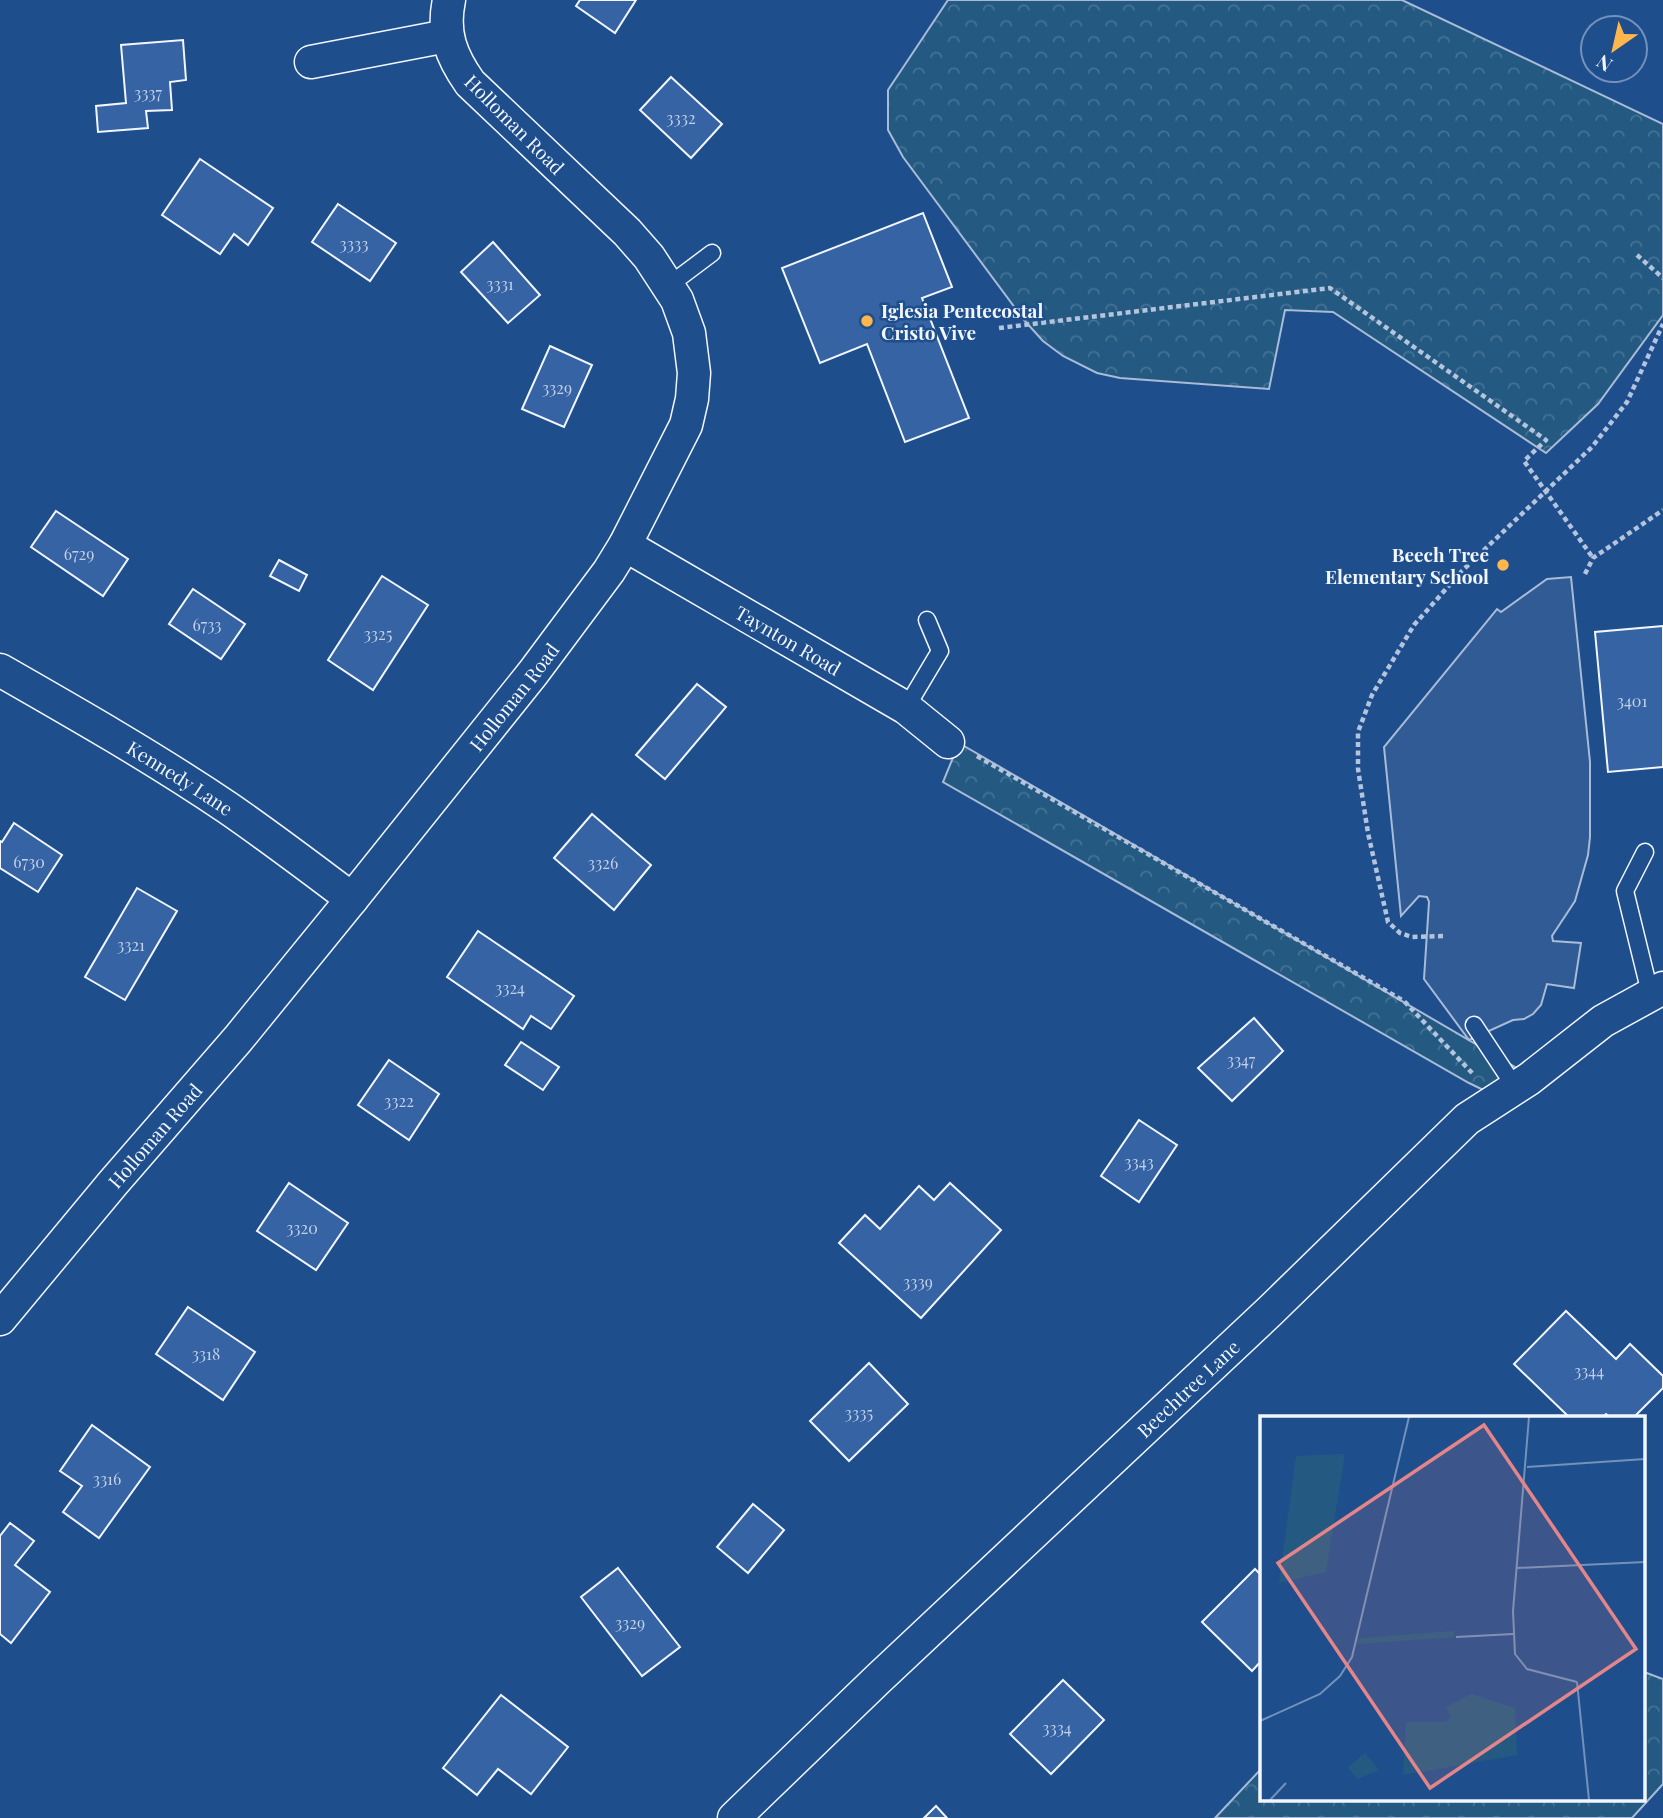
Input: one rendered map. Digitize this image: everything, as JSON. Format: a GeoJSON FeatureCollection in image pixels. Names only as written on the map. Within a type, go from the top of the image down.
{"type":"FeatureCollection","features":[{"type":"Feature","properties":{"kind":"street"},"geometry":{"type":"LineString","coordinates":[[311,62],[447,36],[445,17],[449,0]]}},
{"type":"Feature","properties":{"kind":"street","name":"Holloman Road"},"geometry":{"type":"LineString","coordinates":[[0,1319],[238,1038],[533,673],[609,571],[686,425],[694,373],[690,333],[677,300],[649,257],[627,232],[470,83],[456,63],[447,36]]}},
{"type":"Feature","properties":{"kind":"street","name":"Taynton Road"},"geometry":{"type":"LineString","coordinates":[[625,545],[906,708],[948,742]]}},
{"type":"Feature","properties":{"kind":"street","name":"Kennedy Lane"},"geometry":{"type":"LineString","coordinates":[[0,670],[118,738],[226,806],[352,899]]}},
{"type":"Feature","properties":{"kind":"street","name":"Beechtree Lane"},"geometry":{"type":"LineString","coordinates":[[734,1818],[1269,1312],[1467,1119],[1516,1087],[1603,1021],[1657,991]]}},
{"type":"Feature","properties":{"kind":"lane"},"geometry":{"type":"LineString","coordinates":[[668,286],[712,253]]}},
{"type":"Feature","properties":{"kind":"lane"},"geometry":{"type":"LineString","coordinates":[[906,708],[940,651],[927,620]]}},
{"type":"Feature","properties":{"kind":"lane"},"geometry":{"type":"LineString","coordinates":[[1645,852],[1625,891],[1657,991]]}},
{"type":"Feature","properties":{"kind":"lane"},"geometry":{"type":"LineString","coordinates":[[1474,1025],[1516,1087]]}},
{"type":"Feature","properties":{"kind":"path"},"geometry":{"type":"LineString","coordinates":[[1637,255],[1663,278]]}},
{"type":"Feature","properties":{"kind":"path"},"geometry":{"type":"LineString","coordinates":[[999,328],[1330,288],[1546,440],[1524,461],[1592,558]]}},
{"type":"Feature","properties":{"kind":"path"},"geometry":{"type":"LineString","coordinates":[[1443,936],[1412,937],[1400,933],[1388,922],[1368,834],[1360,782],[1358,732],[1372,695],[1414,625],[1462,571],[1592,447],[1627,402],[1663,324]]}},
{"type":"Feature","properties":{"kind":"path"},"geometry":{"type":"LineString","coordinates":[[1585,574],[1592,558],[1663,510]]}},
{"type":"Feature","properties":{"kind":"path"},"geometry":{"type":"LineString","coordinates":[[948,742],[988,762],[1404,1001],[1475,1076]]}},
{"type":"Feature","properties":{"kind":"green space"},"geometry":{"type":"Polygon","coordinates":[[[948,0],[1402,0],[1663,124],[1663,315],[1598,404],[1546,453],[1333,312],[1285,310],[1269,389],[1120,378],[1097,373],[1063,356],[1043,341],[1024,320],[903,157],[888,130],[888,90],[948,0]]]}},
{"type":"Feature","properties":{"kind":"green space"},"geometry":{"type":"Polygon","coordinates":[[[959,743],[1527,1074],[1508,1102],[1469,1083],[943,782],[959,743]]]}},
{"type":"Feature","properties":{"kind":"green space"},"geometry":{"type":"Polygon","coordinates":[[[1646,1673],[1663,1679],[1663,1784],[1632,1818],[1215,1818],[1260,1770],[1260,1800],[1646,1800],[1646,1673]]]}},
{"type":"Feature","properties":{"kind":"shaded area"},"geometry":{"type":"Polygon","coordinates":[[[1571,577],[1590,762],[1590,837],[1588,855],[1575,901],[1552,936],[1553,941],[1581,943],[1574,988],[1547,984],[1541,1005],[1533,1014],[1469,1040],[1424,979],[1429,902],[1427,897],[1419,896],[1401,916],[1384,747],[1497,609],[1501,612],[1547,579],[1571,577]]]}},
{"type":"Feature","properties":{"kind":"building"},"geometry":{"type":"Polygon","coordinates":[[[580,0],[636,0],[615,33],[576,6],[580,0]]]}},
{"type":"Feature","properties":{"kind":"building"},"geometry":{"type":"Polygon","coordinates":[[[183,40],[186,80],[170,82],[172,110],[146,111],[148,128],[98,132],[96,106],[126,103],[121,45],[183,40]]]}},
{"type":"Feature","properties":{"kind":"building"},"geometry":{"type":"Polygon","coordinates":[[[671,77],[722,124],[691,158],[640,110],[671,77]]]}},
{"type":"Feature","properties":{"kind":"building"},"geometry":{"type":"Polygon","coordinates":[[[200,159],[273,208],[248,245],[234,234],[220,254],[162,215],[200,159]]]}},
{"type":"Feature","properties":{"kind":"building"},"geometry":{"type":"Polygon","coordinates":[[[338,204],[396,243],[370,281],[312,242],[338,204]]]}},
{"type":"Feature","properties":{"kind":"building","name":"Iglesia Pentecostal Cristo Vive"},"geometry":{"type":"Polygon","coordinates":[[[923,213],[952,287],[922,298],[969,418],[905,442],[867,344],[820,363],[782,268],[923,213]]]}},
{"type":"Feature","properties":{"kind":"building"},"geometry":{"type":"Polygon","coordinates":[[[493,242],[540,295],[508,323],[461,272],[493,242]]]}},
{"type":"Feature","properties":{"kind":"building"},"geometry":{"type":"Polygon","coordinates":[[[550,346],[592,365],[564,427],[522,409],[550,346]]]}},
{"type":"Feature","properties":{"kind":"building"},"geometry":{"type":"Polygon","coordinates":[[[56,511],[128,559],[103,596],[31,547],[56,511]]]}},
{"type":"Feature","properties":{"kind":"building"},"geometry":{"type":"Polygon","coordinates":[[[279,560],[307,575],[299,591],[270,576],[279,560]]]}},
{"type":"Feature","properties":{"kind":"building"},"geometry":{"type":"Polygon","coordinates":[[[382,576],[428,605],[373,690],[328,660],[382,576]]]}},
{"type":"Feature","properties":{"kind":"building"},"geometry":{"type":"Polygon","coordinates":[[[193,589],[245,624],[221,659],[169,624],[193,589]]]}},
{"type":"Feature","properties":{"kind":"building"},"geometry":{"type":"Polygon","coordinates":[[[1663,626],[1663,767],[1608,772],[1595,632],[1663,626]]]}},
{"type":"Feature","properties":{"kind":"building"},"geometry":{"type":"Polygon","coordinates":[[[697,684],[726,707],[665,779],[636,755],[697,684]]]}},
{"type":"Feature","properties":{"kind":"building"},"geometry":{"type":"Polygon","coordinates":[[[592,814],[651,865],[614,910],[554,858],[592,814]]]}},
{"type":"Feature","properties":{"kind":"building"},"geometry":{"type":"Polygon","coordinates":[[[14,823],[62,855],[38,892],[0,868],[0,841],[2,842],[14,823]]]}},
{"type":"Feature","properties":{"kind":"building"},"geometry":{"type":"Polygon","coordinates":[[[137,888],[177,911],[125,1000],[85,977],[137,888]]]}},
{"type":"Feature","properties":{"kind":"building"},"geometry":{"type":"Polygon","coordinates":[[[478,931],[574,996],[551,1029],[531,1016],[523,1029],[447,977],[478,931]]]}},
{"type":"Feature","properties":{"kind":"building"},"geometry":{"type":"Polygon","coordinates":[[[1254,1018],[1283,1051],[1232,1101],[1198,1068],[1254,1018]]]}},
{"type":"Feature","properties":{"kind":"building"},"geometry":{"type":"Polygon","coordinates":[[[521,1042],[559,1067],[543,1090],[505,1065],[521,1042]]]}},
{"type":"Feature","properties":{"kind":"building"},"geometry":{"type":"Polygon","coordinates":[[[389,1060],[439,1094],[409,1140],[358,1105],[389,1060]]]}},
{"type":"Feature","properties":{"kind":"building"},"geometry":{"type":"Polygon","coordinates":[[[1139,1120],[1177,1145],[1139,1202],[1101,1176],[1139,1120]]]}},
{"type":"Feature","properties":{"kind":"building"},"geometry":{"type":"Polygon","coordinates":[[[289,1183],[348,1223],[316,1270],[257,1231],[289,1183]]]}},
{"type":"Feature","properties":{"kind":"building"},"geometry":{"type":"Polygon","coordinates":[[[950,1183],[1001,1230],[921,1318],[839,1243],[865,1215],[880,1229],[919,1186],[934,1200],[950,1183]]]}},
{"type":"Feature","properties":{"kind":"building"},"geometry":{"type":"Polygon","coordinates":[[[188,1307],[255,1352],[223,1400],[156,1354],[188,1307]]]}},
{"type":"Feature","properties":{"kind":"building"},"geometry":{"type":"Polygon","coordinates":[[[1566,1311],[1616,1359],[1630,1344],[1663,1376],[1663,1388],[1635,1416],[1568,1416],[1514,1364],[1566,1311]]]}},
{"type":"Feature","properties":{"kind":"building"},"geometry":{"type":"Polygon","coordinates":[[[869,1363],[908,1404],[849,1461],[810,1421],[869,1363]]]}},
{"type":"Feature","properties":{"kind":"building"},"geometry":{"type":"Polygon","coordinates":[[[92,1425],[150,1467],[99,1538],[63,1512],[82,1486],[60,1471],[92,1425]]]}},
{"type":"Feature","properties":{"kind":"building"},"geometry":{"type":"Polygon","coordinates":[[[753,1504],[784,1530],[748,1573],[717,1547],[753,1504]]]}},
{"type":"Feature","properties":{"kind":"building"},"geometry":{"type":"Polygon","coordinates":[[[10,1523],[34,1541],[15,1565],[50,1592],[11,1643],[0,1634],[0,1536],[10,1523]]]}},
{"type":"Feature","properties":{"kind":"building"},"geometry":{"type":"Polygon","coordinates":[[[618,1568],[680,1647],[642,1676],[581,1597],[618,1568]]]}},
{"type":"Feature","properties":{"kind":"building"},"geometry":{"type":"Polygon","coordinates":[[[1255,1569],[1260,1574],[1260,1662],[1252,1671],[1202,1622],[1255,1569]]]}},
{"type":"Feature","properties":{"kind":"building"},"geometry":{"type":"Polygon","coordinates":[[[1063,1680],[1104,1720],[1051,1774],[1010,1734],[1063,1680]]]}},
{"type":"Feature","properties":{"kind":"building"},"geometry":{"type":"Polygon","coordinates":[[[501,1695],[568,1747],[531,1794],[498,1769],[477,1795],[443,1768],[501,1695]]]}},
{"type":"Feature","properties":{"kind":"building"},"geometry":{"type":"Polygon","coordinates":[[[936,1806],[947,1818],[924,1818],[936,1806]]]}},
{"type":"Feature","properties":{"kind":"place","name":"Iglesia Pentecostal Cristo Vive"},"geometry":{"type":"Point","coordinates":[867,321]}},
{"type":"Feature","properties":{"kind":"place","name":"Beech Tree Elementary School"},"geometry":{"type":"Point","coordinates":[1503,565]}}]}
